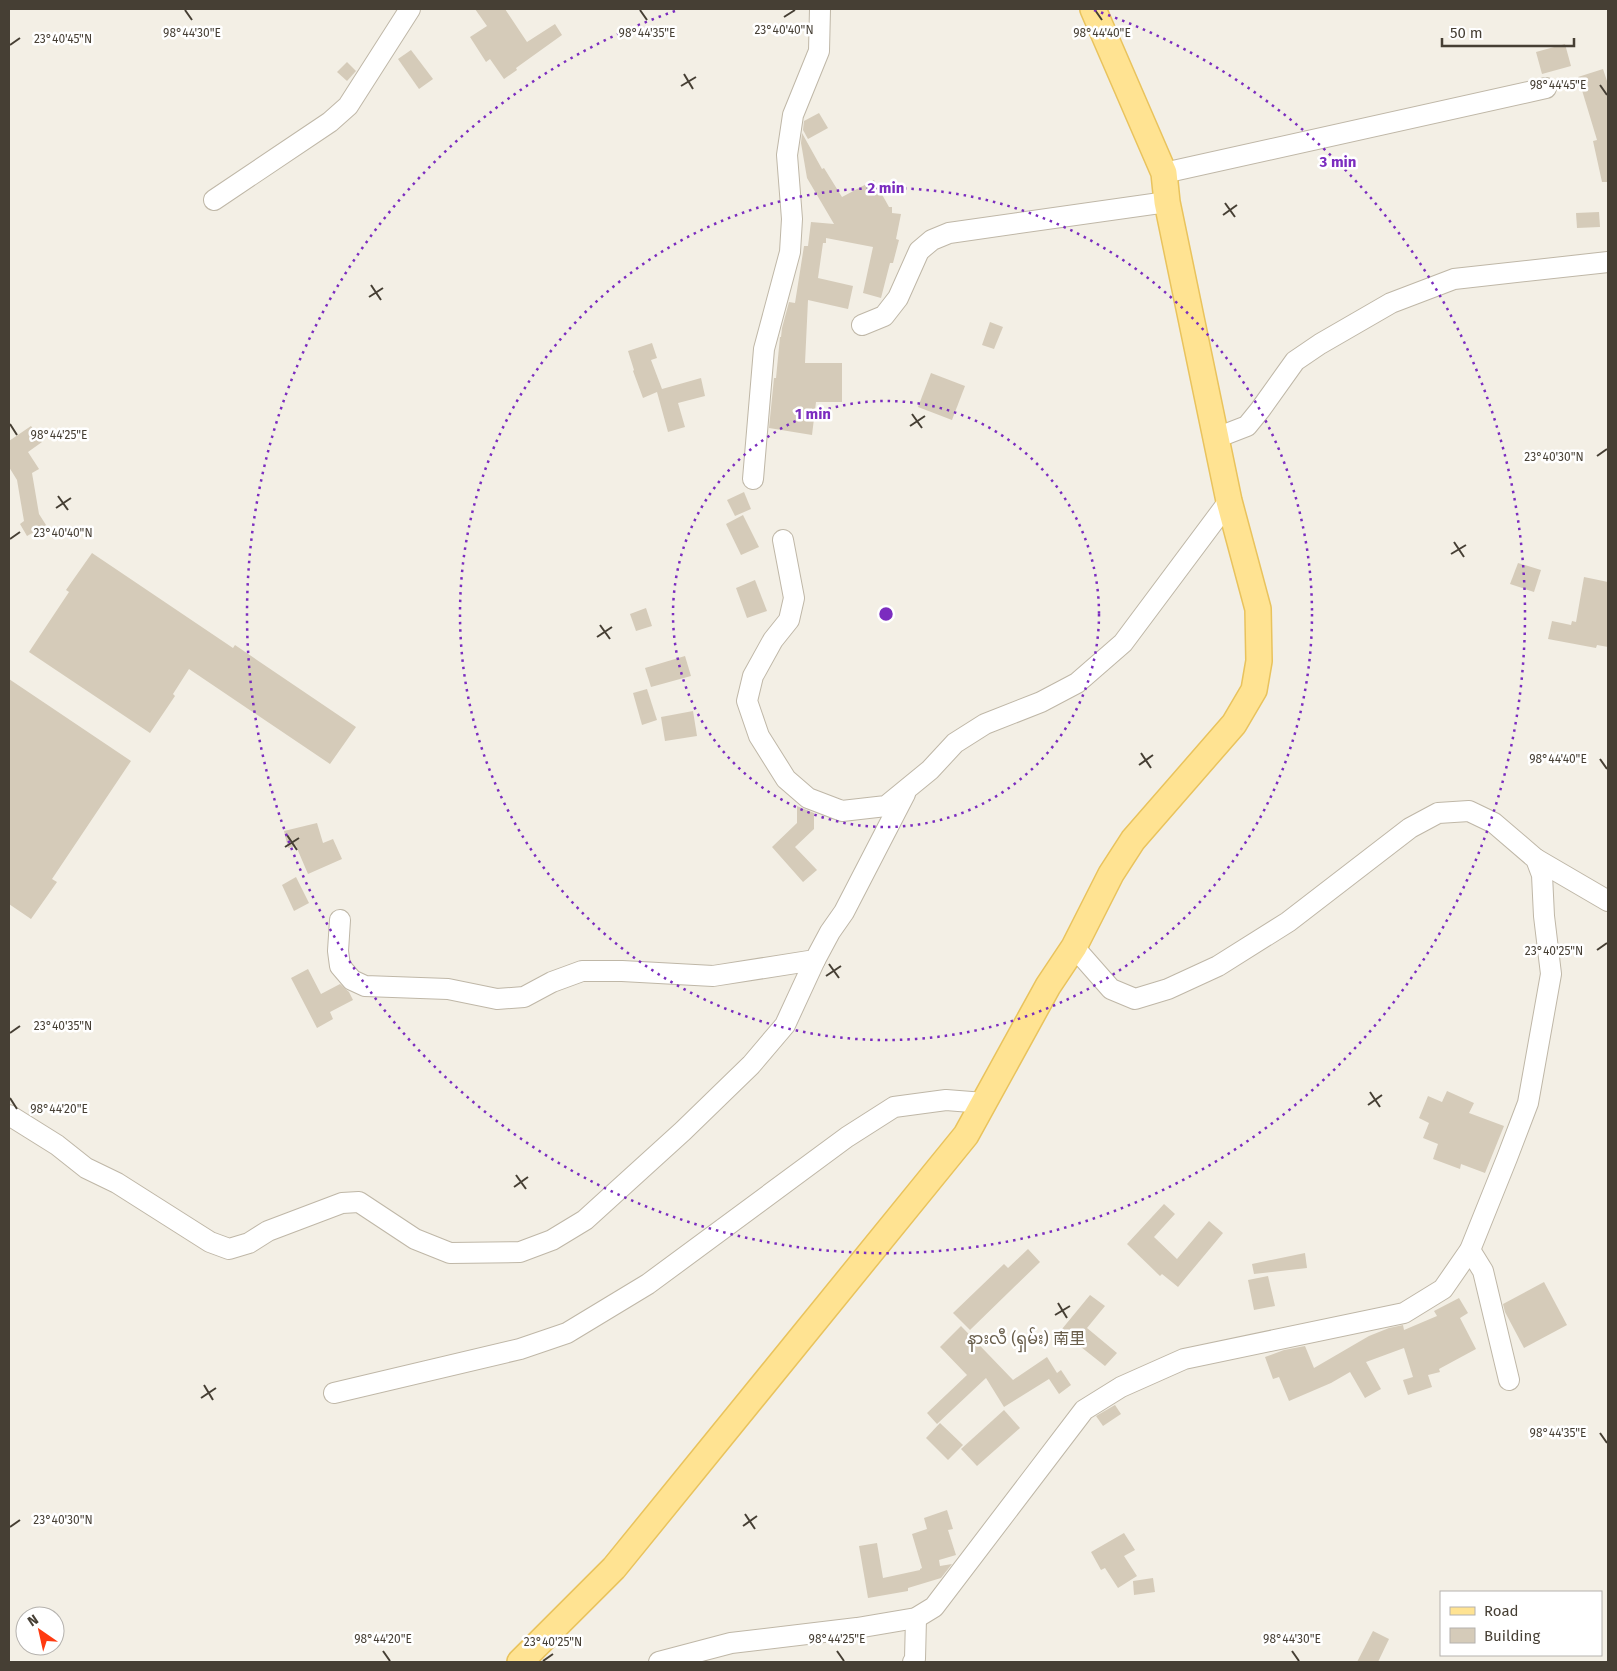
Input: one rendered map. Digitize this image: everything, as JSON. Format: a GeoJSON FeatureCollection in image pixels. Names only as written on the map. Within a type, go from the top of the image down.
{"type":"FeatureCollection","features":[{"type":"Feature","properties":{"kind":"main road"},"geometry":{"type":"LineString","coordinates":[[520,1662],[614,1568],[966,1135],[1048,986],[1074,947],[1111,874],[1133,840],[1234,724],[1254,690],[1260,661],[1258,609],[1230,502],[1216,438],[1167,202],[1164,173],[1093,9]]}},
{"type":"Feature","properties":{"kind":"street"},"geometry":{"type":"LineString","coordinates":[[214,200],[330,122],[348,106],[410,9]]}},
{"type":"Feature","properties":{"kind":"street"},"geometry":{"type":"LineString","coordinates":[[753,479],[764,349],[790,252],[792,219],[787,155],[793,115],[819,51],[820,9]]}},
{"type":"Feature","properties":{"kind":"street"},"geometry":{"type":"LineString","coordinates":[[1164,173],[1546,88]]}},
{"type":"Feature","properties":{"kind":"street"},"geometry":{"type":"LineString","coordinates":[[862,325],[884,316],[898,298],[919,251],[932,240],[949,233],[1167,202]]}},
{"type":"Feature","properties":{"kind":"street"},"geometry":{"type":"LineString","coordinates":[[1216,438],[1247,426],[1295,361],[1320,344],[1391,303],[1454,279],[1608,262]]}},
{"type":"Feature","properties":{"kind":"street"},"geometry":{"type":"LineString","coordinates":[[782,540],[794,598],[789,620],[773,640],[753,676],[747,701],[759,736],[786,779],[808,798],[842,811],[886,806],[930,770],[956,743],[985,724],[1040,702],[1077,683],[1124,643],[1230,502]]}},
{"type":"Feature","properties":{"kind":"street"},"geometry":{"type":"LineString","coordinates":[[9,1115],[58,1145],[86,1168],[117,1183],[210,1242],[229,1249],[249,1243],[268,1231],[342,1203],[359,1202],[415,1240],[450,1253],[520,1252],[552,1240],[585,1220],[683,1131],[751,1065],[785,1025],[815,960],[830,932],[844,912],[908,789]]}},
{"type":"Feature","properties":{"kind":"street"},"geometry":{"type":"LineString","coordinates":[[1074,947],[1111,989],[1135,999],[1168,989],[1218,966],[1288,922],[1402,834],[1438,813],[1469,811],[1494,823],[1536,860],[1608,900]]}},
{"type":"Feature","properties":{"kind":"street"},"geometry":{"type":"LineString","coordinates":[[659,1662],[731,1643],[857,1628],[916,1618],[934,1607],[1084,1410],[1120,1386],[1184,1359],[1404,1313],[1443,1289],[1470,1250],[1528,1103],[1551,974],[1544,916],[1542,875],[1536,860]]}},
{"type":"Feature","properties":{"kind":"street"},"geometry":{"type":"LineString","coordinates":[[340,920],[338,951],[340,966],[352,980],[365,986],[448,989],[497,999],[524,997],[552,982],[582,972],[622,971],[713,976],[815,960]]}},
{"type":"Feature","properties":{"kind":"street"},"geometry":{"type":"LineString","coordinates":[[334,1393],[520,1349],[567,1333],[648,1284],[847,1137],[894,1107],[946,1100],[984,1102]]}},
{"type":"Feature","properties":{"kind":"street"},"geometry":{"type":"LineString","coordinates":[[1470,1250],[1484,1271],[1509,1380]]}},
{"type":"Feature","properties":{"kind":"street"},"geometry":{"type":"LineString","coordinates":[[914,1662],[916,1618]]}},
{"type":"Feature","properties":{"kind":"building"},"geometry":{"type":"Polygon","coordinates":[[[475,9],[505,9],[527,42],[555,24],[562,35],[516,68],[517,70],[504,79],[490,59],[486,62],[470,37],[487,26],[475,9]]]}},
{"type":"Feature","properties":{"kind":"building"},"geometry":{"type":"Polygon","coordinates":[[[1565,44],[1571,66],[1542,74],[1536,52],[1565,44]]]}},
{"type":"Feature","properties":{"kind":"building"},"geometry":{"type":"Polygon","coordinates":[[[411,50],[433,79],[419,89],[398,59],[411,50]]]}},
{"type":"Feature","properties":{"kind":"building"},"geometry":{"type":"Polygon","coordinates":[[[347,62],[356,71],[347,81],[337,72],[347,62]]]}},
{"type":"Feature","properties":{"kind":"building"},"geometry":{"type":"Polygon","coordinates":[[[1603,69],[1608,84],[1608,182],[1602,182],[1593,141],[1597,140],[1578,77],[1603,69]]]}},
{"type":"Feature","properties":{"kind":"building"},"geometry":{"type":"Polygon","coordinates":[[[819,113],[828,128],[808,139],[803,130],[804,121],[819,113]]]}},
{"type":"Feature","properties":{"kind":"building"},"geometry":{"type":"Polygon","coordinates":[[[802,133],[822,169],[824,168],[842,197],[874,180],[889,207],[892,207],[892,213],[901,214],[896,239],[899,240],[893,263],[890,263],[881,298],[863,293],[873,247],[826,238],[826,243],[823,243],[818,278],[853,286],[848,309],[808,300],[805,363],[842,363],[842,402],[816,402],[812,435],[769,428],[780,337],[789,302],[795,303],[804,246],[808,246],[811,222],[834,224],[807,178],[801,143],[802,133]]]}},
{"type":"Feature","properties":{"kind":"building"},"geometry":{"type":"Polygon","coordinates":[[[1599,212],[1600,227],[1577,228],[1576,213],[1599,212]]]}},
{"type":"Feature","properties":{"kind":"building"},"geometry":{"type":"Polygon","coordinates":[[[990,322],[1003,327],[994,349],[982,345],[990,322]]]}},
{"type":"Feature","properties":{"kind":"building"},"geometry":{"type":"Polygon","coordinates":[[[652,343],[657,358],[651,360],[662,389],[701,378],[705,396],[678,403],[685,427],[668,432],[657,392],[643,398],[628,351],[652,343]]]}},
{"type":"Feature","properties":{"kind":"building"},"geometry":{"type":"Polygon","coordinates":[[[931,373],[965,386],[952,420],[918,407],[931,373]]]}},
{"type":"Feature","properties":{"kind":"building"},"geometry":{"type":"Polygon","coordinates":[[[31,426],[42,442],[28,452],[39,469],[32,473],[39,514],[46,525],[27,536],[20,524],[24,521],[17,480],[9,467],[9,441],[31,426]]]}},
{"type":"Feature","properties":{"kind":"building"},"geometry":{"type":"Polygon","coordinates":[[[744,492],[751,509],[735,516],[727,500],[744,492]]]}},
{"type":"Feature","properties":{"kind":"building"},"geometry":{"type":"Polygon","coordinates":[[[743,515],[759,547],[741,555],[726,524],[743,515]]]}},
{"type":"Feature","properties":{"kind":"building"},"geometry":{"type":"Polygon","coordinates":[[[92,553],[233,648],[235,645],[356,727],[330,764],[189,669],[173,694],[175,696],[150,733],[29,652],[69,592],[66,590],[92,553]]]}},
{"type":"Feature","properties":{"kind":"building"},"geometry":{"type":"Polygon","coordinates":[[[1518,563],[1541,570],[1534,592],[1510,584],[1518,563]]]}},
{"type":"Feature","properties":{"kind":"building"},"geometry":{"type":"Polygon","coordinates":[[[1584,577],[1608,582],[1608,647],[1597,645],[1596,648],[1548,639],[1552,621],[1571,625],[1572,621],[1576,622],[1584,577]]]}},
{"type":"Feature","properties":{"kind":"building"},"geometry":{"type":"Polygon","coordinates":[[[755,580],[767,611],[747,618],[736,588],[755,580]]]}},
{"type":"Feature","properties":{"kind":"building"},"geometry":{"type":"Polygon","coordinates":[[[646,608],[652,626],[636,631],[630,614],[646,608]]]}},
{"type":"Feature","properties":{"kind":"building"},"geometry":{"type":"Polygon","coordinates":[[[685,656],[691,676],[651,687],[645,668],[685,656]]]}},
{"type":"Feature","properties":{"kind":"building"},"geometry":{"type":"Polygon","coordinates":[[[9,679],[131,761],[52,879],[57,882],[31,919],[9,904],[9,679]]]}},
{"type":"Feature","properties":{"kind":"building"},"geometry":{"type":"Polygon","coordinates":[[[647,689],[657,720],[642,725],[633,693],[647,689]]]}},
{"type":"Feature","properties":{"kind":"building"},"geometry":{"type":"Polygon","coordinates":[[[693,711],[697,736],[665,741],[661,717],[693,711]]]}},
{"type":"Feature","properties":{"kind":"building"},"geometry":{"type":"Polygon","coordinates":[[[797,806],[814,813],[814,829],[795,847],[817,870],[803,882],[772,847],[797,823],[797,806]]]}},
{"type":"Feature","properties":{"kind":"building"},"geometry":{"type":"Polygon","coordinates":[[[317,823],[323,843],[333,839],[342,859],[308,874],[296,846],[288,848],[284,831],[317,823]]]}},
{"type":"Feature","properties":{"kind":"building"},"geometry":{"type":"Polygon","coordinates":[[[296,877],[309,903],[294,911],[282,885],[296,877]]]}},
{"type":"Feature","properties":{"kind":"building"},"geometry":{"type":"Polygon","coordinates":[[[308,969],[321,994],[340,984],[349,992],[353,1000],[330,1012],[333,1019],[317,1028],[291,978],[308,969]]]}},
{"type":"Feature","properties":{"kind":"building"},"geometry":{"type":"Polygon","coordinates":[[[1447,1091],[1474,1103],[1469,1113],[1504,1126],[1485,1173],[1461,1164],[1460,1169],[1433,1159],[1438,1144],[1423,1138],[1429,1123],[1419,1118],[1428,1096],[1442,1102],[1447,1091]]]}},
{"type":"Feature","properties":{"kind":"building"},"geometry":{"type":"Polygon","coordinates":[[[1164,1204],[1175,1214],[1154,1237],[1177,1259],[1209,1221],[1223,1233],[1178,1287],[1162,1274],[1160,1276],[1127,1244],[1164,1204]]]}},
{"type":"Feature","properties":{"kind":"building"},"geometry":{"type":"Polygon","coordinates":[[[1028,1249],[1040,1262],[970,1330],[953,1313],[1004,1264],[1008,1268],[1028,1249]]]}},
{"type":"Feature","properties":{"kind":"building"},"geometry":{"type":"Polygon","coordinates":[[[1305,1253],[1307,1268],[1254,1274],[1252,1264],[1305,1253]]]}},
{"type":"Feature","properties":{"kind":"building"},"geometry":{"type":"Polygon","coordinates":[[[1268,1276],[1275,1306],[1254,1310],[1248,1280],[1268,1276]]]}},
{"type":"Feature","properties":{"kind":"building"},"geometry":{"type":"Polygon","coordinates":[[[1544,1282],[1567,1325],[1524,1348],[1505,1312],[1503,1304],[1544,1282]]]}},
{"type":"Feature","properties":{"kind":"building"},"geometry":{"type":"Polygon","coordinates":[[[1090,1295],[1105,1306],[1087,1328],[1117,1353],[1105,1366],[1062,1329],[1090,1295]]]}},
{"type":"Feature","properties":{"kind":"building"},"geometry":{"type":"Polygon","coordinates":[[[1459,1298],[1468,1313],[1460,1318],[1476,1349],[1439,1369],[1440,1372],[1428,1375],[1432,1387],[1408,1395],[1403,1380],[1413,1377],[1404,1348],[1366,1362],[1381,1389],[1365,1398],[1350,1372],[1331,1383],[1289,1401],[1279,1377],[1273,1379],[1265,1357],[1284,1350],[1305,1346],[1314,1368],[1369,1336],[1403,1325],[1404,1330],[1437,1316],[1434,1311],[1459,1298]]]}},
{"type":"Feature","properties":{"kind":"building"},"geometry":{"type":"Polygon","coordinates":[[[961,1326],[1013,1380],[1047,1357],[1057,1373],[1061,1370],[1071,1385],[1059,1394],[1049,1379],[1004,1407],[986,1378],[937,1424],[927,1413],[967,1375],[940,1347],[961,1326]]]}},
{"type":"Feature","properties":{"kind":"building"},"geometry":{"type":"Polygon","coordinates":[[[1115,1405],[1121,1414],[1103,1426],[1096,1416],[1115,1405]]]}},
{"type":"Feature","properties":{"kind":"building"},"geometry":{"type":"Polygon","coordinates":[[[1004,1410],[1020,1428],[977,1466],[961,1449],[1004,1410]]]}},
{"type":"Feature","properties":{"kind":"building"},"geometry":{"type":"Polygon","coordinates":[[[940,1423],[963,1445],[948,1460],[926,1438],[940,1423]]]}},
{"type":"Feature","properties":{"kind":"building"},"geometry":{"type":"Polygon","coordinates":[[[947,1510],[953,1529],[948,1530],[956,1555],[939,1560],[940,1566],[952,1564],[941,1578],[908,1588],[908,1591],[868,1598],[859,1546],[877,1543],[883,1578],[920,1570],[922,1568],[912,1534],[927,1529],[924,1518],[947,1510]]]}},
{"type":"Feature","properties":{"kind":"building"},"geometry":{"type":"Polygon","coordinates":[[[1124,1533],[1135,1550],[1124,1556],[1137,1576],[1118,1588],[1105,1568],[1101,1570],[1091,1552],[1124,1533]]]}},
{"type":"Feature","properties":{"kind":"building"},"geometry":{"type":"Polygon","coordinates":[[[1153,1578],[1155,1592],[1134,1595],[1133,1581],[1153,1578]]]}},
{"type":"Feature","properties":{"kind":"building"},"geometry":{"type":"Polygon","coordinates":[[[1373,1631],[1389,1639],[1378,1662],[1357,1662],[1373,1631]]]}},
{"type":"Feature","properties":{"kind":"district","name":"နားလီ (ရှမ်း) 南里"},"geometry":{"type":"Point","coordinates":[1026,1338]}}]}
